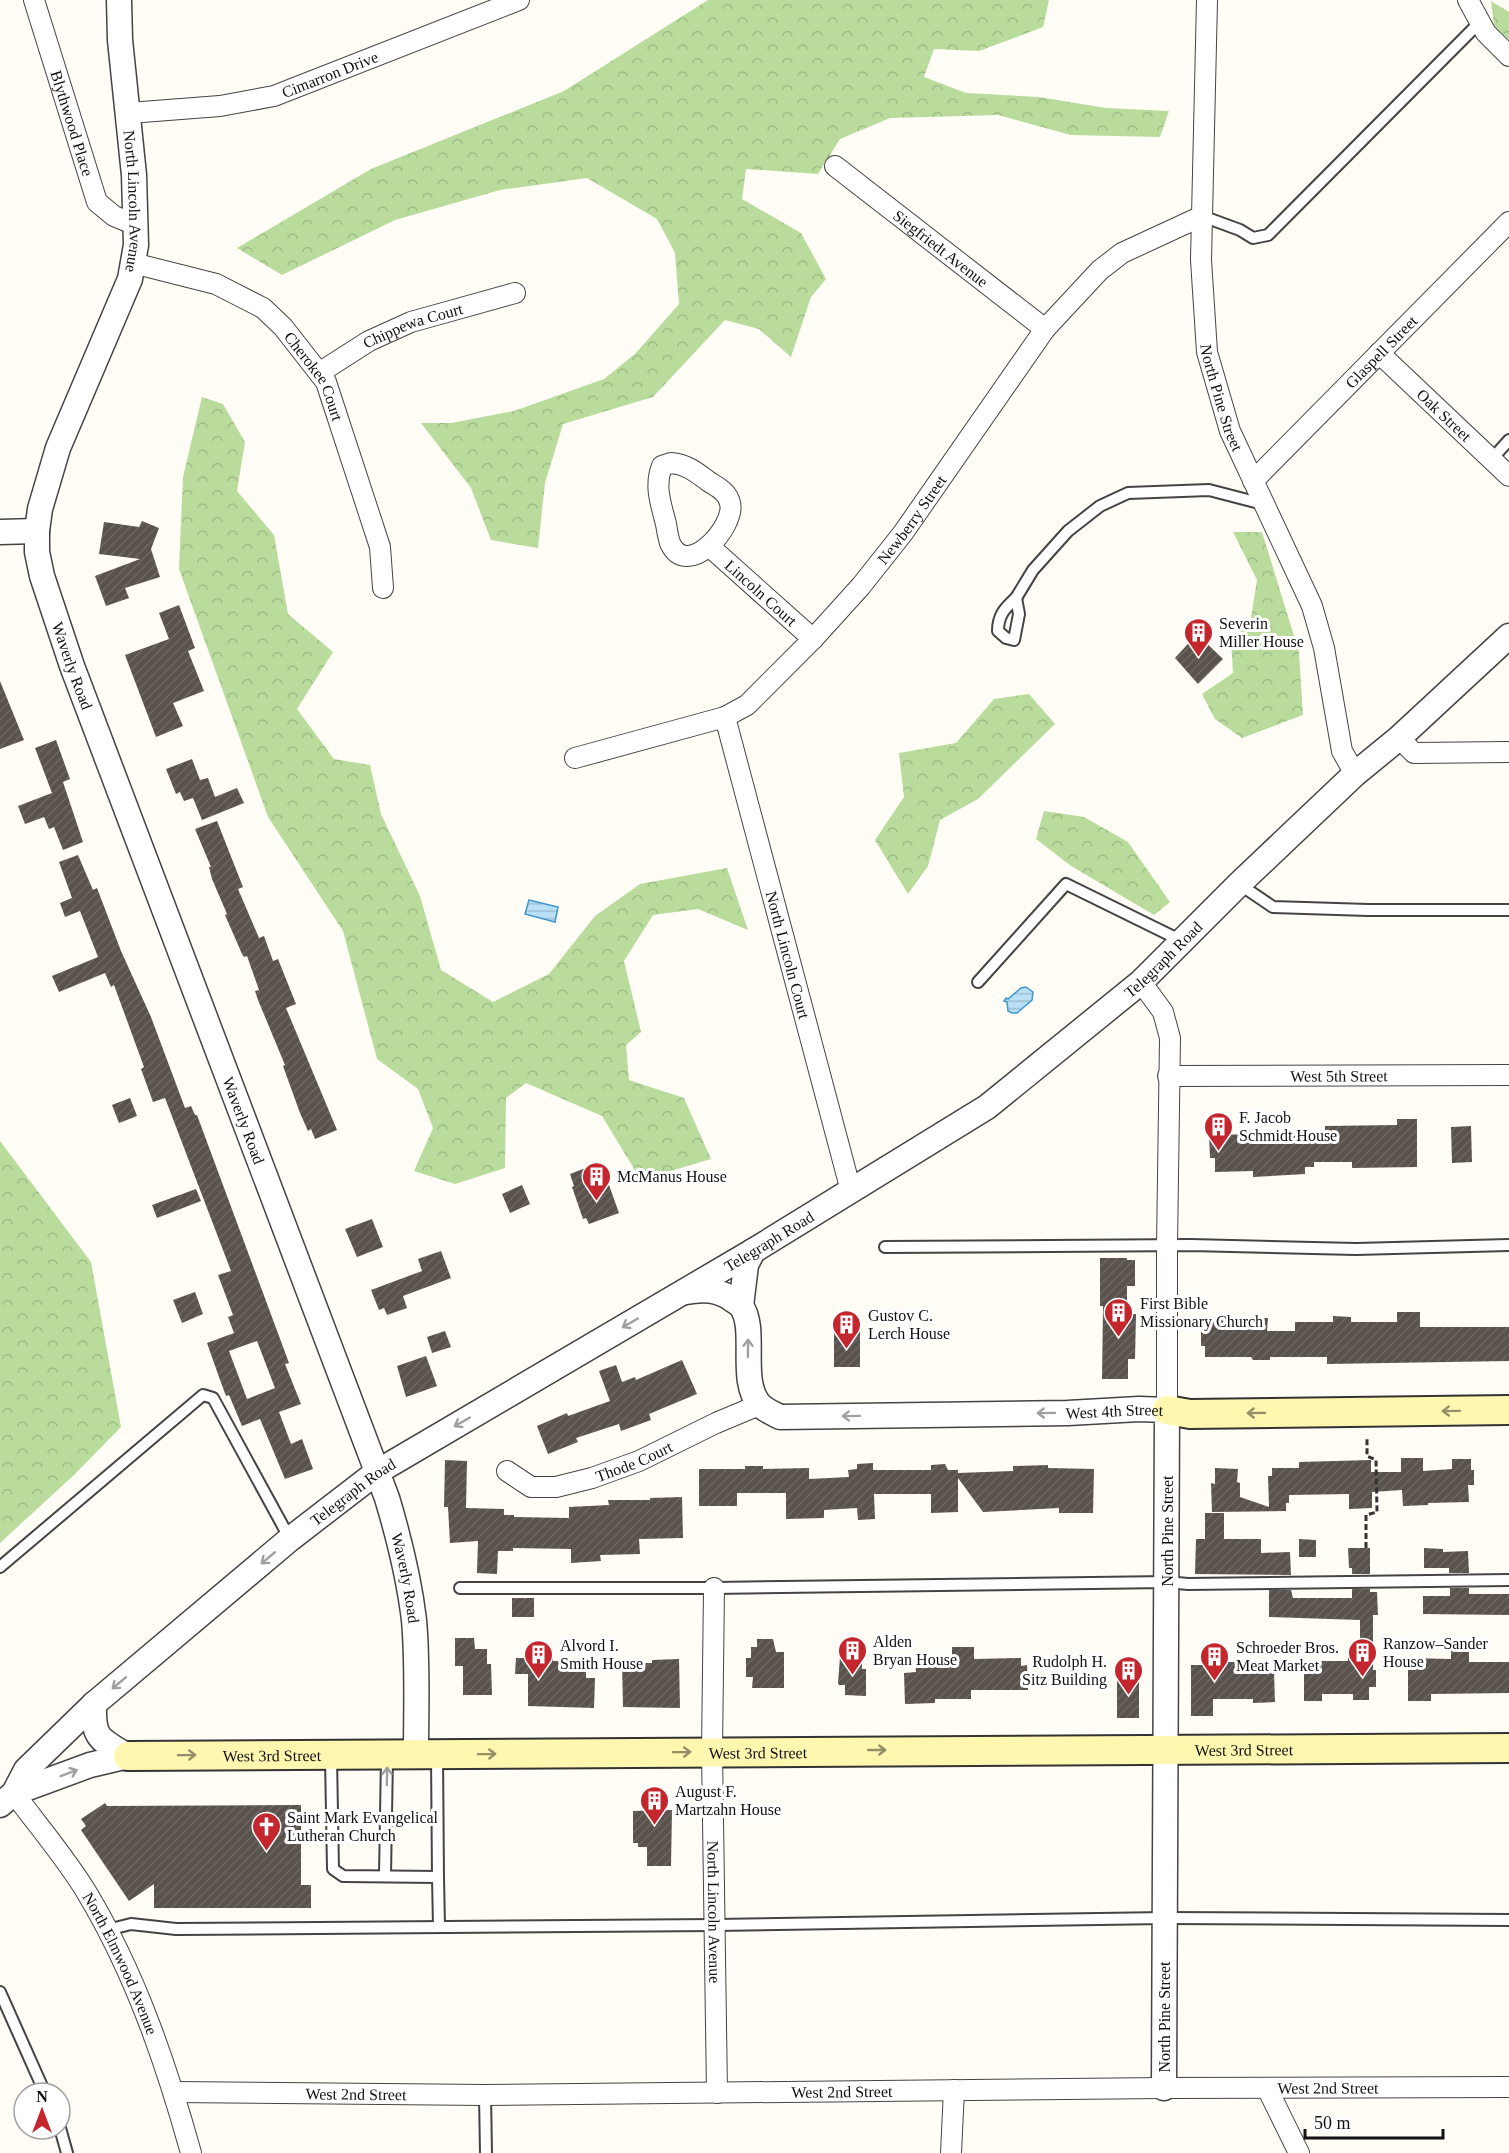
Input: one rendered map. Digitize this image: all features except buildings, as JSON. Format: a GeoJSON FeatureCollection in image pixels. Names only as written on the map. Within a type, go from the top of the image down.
{"type":"FeatureCollection","features":[{"type":"Feature","properties":{"kind":"main road","name":"West 4th Street"},"geometry":{"type":"LineString","coordinates":[[1167,1410],[1190,1414],[1509,1410]]}},
{"type":"Feature","properties":{"kind":"main road","name":"West 3rd Street"},"geometry":{"type":"LineString","coordinates":[[128,1756],[1509,1748]]}},
{"type":"Feature","properties":{"kind":"street","name":"Blythwood Place"},"geometry":{"type":"LineString","coordinates":[[34,0],[97,202],[114,216],[136,225]]}},
{"type":"Feature","properties":{"kind":"street","name":"North Lincoln Avenue"},"geometry":{"type":"LineString","coordinates":[[37,531],[40,509],[58,448],[130,279],[133,263],[136,225],[129,113],[120,40],[119,0]]}},
{"type":"Feature","properties":{"kind":"street","name":"North Pine Street"},"geometry":{"type":"LineString","coordinates":[[1207,0],[1201,260],[1207,352],[1230,431],[1312,606],[1324,648],[1342,751],[1355,774]]}},
{"type":"Feature","properties":{"kind":"street"},"geometry":{"type":"LineString","coordinates":[[1468,0],[1485,33],[1509,57]]}},
{"type":"Feature","properties":{"kind":"street","name":"Cimarron Drive"},"geometry":{"type":"LineString","coordinates":[[129,113],[220,106],[274,96],[511,1]]}},
{"type":"Feature","properties":{"kind":"street","name":"Siegfriedt Avenue"},"geometry":{"type":"LineString","coordinates":[[835,166],[1045,329]]}},
{"type":"Feature","properties":{"kind":"street","name":"Newberry Street"},"geometry":{"type":"LineString","coordinates":[[575,758],[725,717],[747,705],[813,639],[861,586],[903,533],[1045,329],[1100,270],[1122,253],[1202,216]]}},
{"type":"Feature","properties":{"kind":"street","name":"Glaspell Street"},"geometry":{"type":"LineString","coordinates":[[1253,481],[1509,222]]}},
{"type":"Feature","properties":{"kind":"street","name":"Cherokee Court"},"geometry":{"type":"LineString","coordinates":[[133,263],[216,284],[263,308],[283,327],[326,382],[380,547],[383,588]]}},
{"type":"Feature","properties":{"kind":"street","name":"Chippewa Court"},"geometry":{"type":"LineString","coordinates":[[319,373],[369,341],[411,322],[515,293]]}},
{"type":"Feature","properties":{"kind":"street","name":"Oak Street"},"geometry":{"type":"LineString","coordinates":[[1379,353],[1509,476]]}},
{"type":"Feature","properties":{"kind":"street"},"geometry":{"type":"LineString","coordinates":[[671,463],[680,464],[724,492],[730,501],[729,520],[709,546],[696,555],[686,556],[677,552],[670,544],[657,489],[657,476],[662,466],[671,463]]}},
{"type":"Feature","properties":{"kind":"street"},"geometry":{"type":"LineString","coordinates":[[0,532],[37,531]]}},
{"type":"Feature","properties":{"kind":"street","name":"Waverly Road"},"geometry":{"type":"LineString","coordinates":[[37,531],[37,552],[42,576],[72,666],[377,1472],[399,1539],[409,1587],[427,1754]]}},
{"type":"Feature","properties":{"kind":"street","name":"Lincoln Court"},"geometry":{"type":"LineString","coordinates":[[709,546],[813,639]]}},
{"type":"Feature","properties":{"kind":"street","name":"Telegraph Road"},"geometry":{"type":"LineString","coordinates":[[7,1799],[26,1770],[94,1704],[290,1539],[377,1472],[753,1251],[987,1107],[1141,982],[1239,884],[1355,774],[1399,738],[1509,636]]}},
{"type":"Feature","properties":{"kind":"street","name":"North Lincoln Court"},"geometry":{"type":"LineString","coordinates":[[725,717],[851,1191]]}},
{"type":"Feature","properties":{"kind":"street"},"geometry":{"type":"LineString","coordinates":[[1399,738],[1414,753],[1509,752]]}},
{"type":"Feature","properties":{"kind":"street","name":"North Pine Street"},"geometry":{"type":"LineString","coordinates":[[1141,982],[1163,1012],[1170,1038],[1167,1246],[1164,2088]]}},
{"type":"Feature","properties":{"kind":"street","name":"West 5th Street"},"geometry":{"type":"LineString","coordinates":[[1168,1076],[1509,1076]]}},
{"type":"Feature","properties":{"kind":"street"},"geometry":{"type":"LineString","coordinates":[[753,1251],[746,1265],[741,1306],[748,1333],[748,1372],[759,1405]]}},
{"type":"Feature","properties":{"kind":"street"},"geometry":{"type":"LineString","coordinates":[[680,1294],[711,1290],[725,1295],[741,1306]]}},
{"type":"Feature","properties":{"kind":"street","name":"West 4th Street"},"geometry":{"type":"LineString","coordinates":[[759,1405],[780,1417],[1167,1410]]}},
{"type":"Feature","properties":{"kind":"street","name":"Thode Court"},"geometry":{"type":"LineString","coordinates":[[507,1471],[531,1487],[556,1486],[592,1478],[639,1461],[716,1423],[759,1405]]}},
{"type":"Feature","properties":{"kind":"street","name":"North Lincoln Avenue"},"geometry":{"type":"LineString","coordinates":[[714,1588],[712,1751],[717,2093]]}},
{"type":"Feature","properties":{"kind":"street"},"geometry":{"type":"LineString","coordinates":[[94,1704],[96,1733],[101,1739],[128,1756]]}},
{"type":"Feature","properties":{"kind":"street","name":"West 3rd Street"},"geometry":{"type":"LineString","coordinates":[[7,1799],[90,1765],[128,1756]]}},
{"type":"Feature","properties":{"kind":"street","name":"North Elmwood Avenue"},"geometry":{"type":"LineString","coordinates":[[7,1799],[86,1892],[107,1930],[147,2019],[174,2092],[191,2153]]}},
{"type":"Feature","properties":{"kind":"street","name":"West 2nd Street"},"geometry":{"type":"LineString","coordinates":[[174,2092],[485,2095],[1509,2087]]}},
{"type":"Feature","properties":{"kind":"street"},"geometry":{"type":"LineString","coordinates":[[1267,2088],[1299,2153]]}},
{"type":"Feature","properties":{"kind":"street"},"geometry":{"type":"LineString","coordinates":[[951,2153],[954,2090]]}},
{"type":"Feature","properties":{"kind":"lane"},"geometry":{"type":"LineString","coordinates":[[1202,216],[1253,237],[1268,235],[1480,22]]}},
{"type":"Feature","properties":{"kind":"lane"},"geometry":{"type":"LineString","coordinates":[[1491,460],[1509,440]]}},
{"type":"Feature","properties":{"kind":"lane"},"geometry":{"type":"LineString","coordinates":[[1016,598],[1033,570],[1068,531],[1100,506],[1128,493],[1209,490],[1263,504]]}},
{"type":"Feature","properties":{"kind":"lane"},"geometry":{"type":"LineString","coordinates":[[978,982],[1066,884],[1182,941]]}},
{"type":"Feature","properties":{"kind":"lane"},"geometry":{"type":"LineString","coordinates":[[1239,884],[1273,907],[1509,910]]}},
{"type":"Feature","properties":{"kind":"lane"},"geometry":{"type":"LineString","coordinates":[[885,1247],[1167,1246],[1356,1249],[1509,1245]]}},
{"type":"Feature","properties":{"kind":"lane"},"geometry":{"type":"LineString","coordinates":[[0,1567],[203,1395],[213,1398],[290,1539]]}},
{"type":"Feature","properties":{"kind":"lane"},"geometry":{"type":"LineString","coordinates":[[460,1588],[714,1588],[1509,1580]]}},
{"type":"Feature","properties":{"kind":"lane"},"geometry":{"type":"LineString","coordinates":[[386,1876],[387,1754]]}},
{"type":"Feature","properties":{"kind":"lane"},"geometry":{"type":"LineString","coordinates":[[427,1754],[438,1876],[439,1927]]}},
{"type":"Feature","properties":{"kind":"lane"},"geometry":{"type":"LineString","coordinates":[[331,1755],[333,1869],[343,1876],[438,1876]]}},
{"type":"Feature","properties":{"kind":"lane"},"geometry":{"type":"LineString","coordinates":[[107,1930],[130,1924],[176,1929],[716,1925],[1165,1918],[1509,1920]]}},
{"type":"Feature","properties":{"kind":"lane"},"geometry":{"type":"LineString","coordinates":[[0,1992],[40,2081]]}},
{"type":"Feature","properties":{"kind":"lane"},"geometry":{"type":"LineString","coordinates":[[485,2095],[486,2153]]}},
{"type":"Feature","properties":{"kind":"path"},"geometry":{"type":"LineString","coordinates":[[1366,1548],[1366,1515],[1377,1512],[1376,1460],[1367,1456],[1367,1438]]}},
{"type":"Feature","properties":{"kind":"green space"},"geometry":{"type":"Polygon","coordinates":[[[708,0],[1049,0],[1043,27],[979,51],[934,49],[924,77],[966,93],[1039,97],[1106,108],[1169,111],[1160,137],[1071,135],[998,115],[890,118],[840,139],[818,174],[746,169],[742,199],[801,233],[826,279],[811,297],[791,357],[759,329],[725,320],[653,397],[563,424],[545,483],[538,548],[491,540],[471,488],[421,423],[451,423],[514,411],[604,379],[635,354],[679,304],[675,253],[657,219],[587,178],[500,190],[395,220],[282,275],[237,248],[371,169],[564,91],[708,0]]]}},
{"type":"Feature","properties":{"kind":"green space"},"geometry":{"type":"Polygon","coordinates":[[[1491,1],[1509,12],[1509,40],[1494,25],[1491,1]]]}},
{"type":"Feature","properties":{"kind":"green space"},"geometry":{"type":"Polygon","coordinates":[[[202,397],[223,404],[245,442],[237,491],[274,535],[288,614],[333,652],[297,709],[334,759],[370,765],[381,814],[420,896],[441,970],[493,1002],[549,974],[595,916],[640,884],[727,868],[748,930],[698,909],[653,915],[624,961],[641,1032],[626,1045],[629,1080],[684,1098],[711,1159],[641,1180],[602,1116],[526,1083],[506,1098],[505,1168],[455,1184],[414,1171],[433,1128],[418,1089],[377,1059],[343,931],[268,817],[179,569],[183,477],[202,397]]]}},
{"type":"Feature","properties":{"kind":"green space"},"geometry":{"type":"Polygon","coordinates":[[[1233,532],[1262,532],[1299,652],[1303,715],[1242,738],[1215,719],[1202,694],[1233,673],[1231,639],[1251,618],[1257,580],[1233,532]]]}},
{"type":"Feature","properties":{"kind":"green space"},"geometry":{"type":"Polygon","coordinates":[[[1029,694],[1055,724],[978,799],[940,820],[928,866],[908,894],[875,840],[904,797],[899,753],[956,743],[994,699],[1029,694]]]}},
{"type":"Feature","properties":{"kind":"green space"},"geometry":{"type":"Polygon","coordinates":[[[1044,811],[1084,817],[1128,842],[1170,902],[1154,915],[1071,866],[1036,839],[1044,811]]]}},
{"type":"Feature","properties":{"kind":"green space"},"geometry":{"type":"Polygon","coordinates":[[[0,1141],[91,1262],[121,1427],[74,1475],[0,1543],[0,1141]]]}},
{"type":"Feature","properties":{"kind":"water"},"geometry":{"type":"Polygon","coordinates":[[[529,900],[558,907],[555,922],[525,914],[529,900]]]}},
{"type":"Feature","properties":{"kind":"water"},"geometry":{"type":"Polygon","coordinates":[[[1026,987],[1033,992],[1032,1000],[1017,1013],[1008,1011],[1007,1002],[1004,1001],[1006,998],[1008,999],[1021,988],[1026,987]]]}},
{"type":"Feature","properties":{"kind":"place","name":"Severin Miller House"},"geometry":{"type":"Point","coordinates":[1198,658]}},
{"type":"Feature","properties":{"kind":"place","name":"F. Jacob Schmidt House"},"geometry":{"type":"Point","coordinates":[1218,1152]}},
{"type":"Feature","properties":{"kind":"place","name":"McManus House"},"geometry":{"type":"Point","coordinates":[596,1202]}},
{"type":"Feature","properties":{"kind":"place","name":"First Bible Missionary Church"},"geometry":{"type":"Point","coordinates":[1119,1338]}},
{"type":"Feature","properties":{"kind":"place","name":"Gustov C. Lerch House"},"geometry":{"type":"Point","coordinates":[847,1350]}},
{"type":"Feature","properties":{"kind":"place","name":"Alden Bryan House"},"geometry":{"type":"Point","coordinates":[852,1676]}},
{"type":"Feature","properties":{"kind":"place","name":"Ranzow–Sander House"},"geometry":{"type":"Point","coordinates":[1362,1678]}},
{"type":"Feature","properties":{"kind":"place","name":"Alvord I. Smith House"},"geometry":{"type":"Point","coordinates":[539,1680]}},
{"type":"Feature","properties":{"kind":"place","name":"Schroeder Bros. Meat Market"},"geometry":{"type":"Point","coordinates":[1215,1682]}},
{"type":"Feature","properties":{"kind":"place","name":"Rudolph H. Sitz Building"},"geometry":{"type":"Point","coordinates":[1128,1696]}},
{"type":"Feature","properties":{"kind":"place","name":"August F. Martzahn House"},"geometry":{"type":"Point","coordinates":[654,1826]}},
{"type":"Feature","properties":{"kind":"place","name":"Saint Mark Evangelical Lutheran Church"},"geometry":{"type":"Point","coordinates":[266,1852]}}]}
